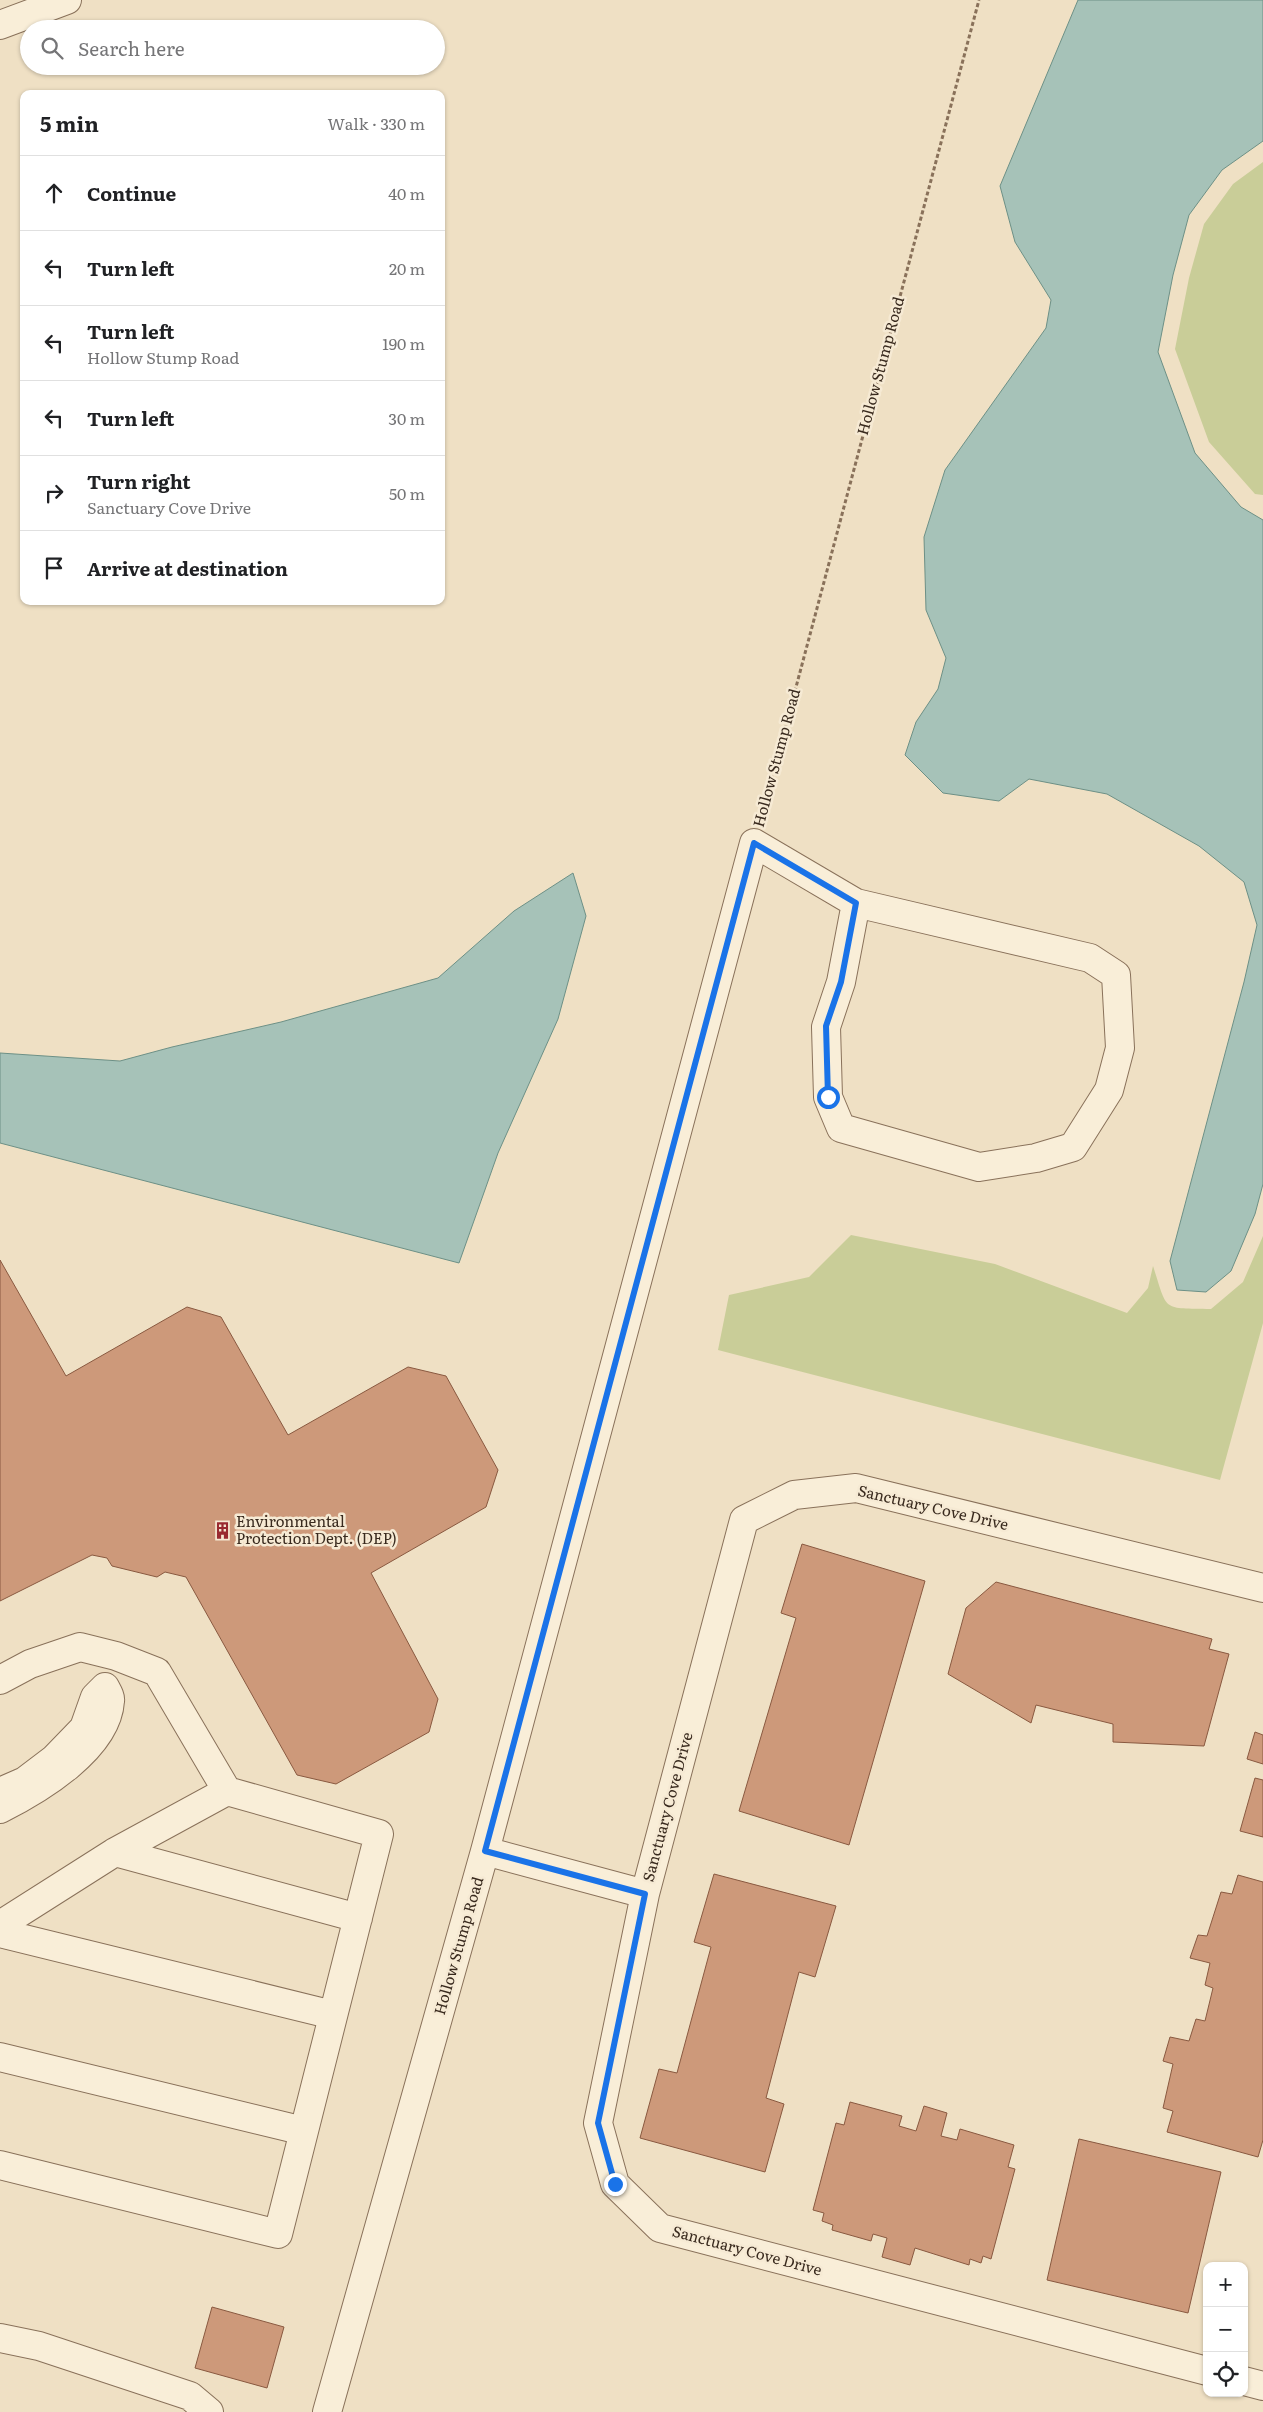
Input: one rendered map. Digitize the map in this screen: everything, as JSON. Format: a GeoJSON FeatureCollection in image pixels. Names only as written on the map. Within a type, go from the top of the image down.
{"type":"FeatureCollection","features":[{"type":"Feature","properties":{"kind":"street"},"geometry":{"type":"LineString","coordinates":[[0,25],[67,0]]}},
{"type":"Feature","properties":{"kind":"street"},"geometry":{"type":"LineString","coordinates":[[754,843],[856,903],[1090,958],[1116,975],[1120,1048],[1109,1090],[1073,1147],[1036,1158],[979,1167],[841,1128],[828,1097],[826,1026],[841,982],[856,903]]}},
{"type":"Feature","properties":{"kind":"street","name":"Hollow Stump Road"},"geometry":{"type":"LineString","coordinates":[[327,2412],[485,1851],[754,843]]}},
{"type":"Feature","properties":{"kind":"street","name":"Sanctuary Cove Drive"},"geometry":{"type":"LineString","coordinates":[[1203,2370],[660,2228],[615,2184],[598,2123],[645,1894],[744,1520],[794,1495],[856,1488],[1263,1588]]}},
{"type":"Feature","properties":{"kind":"street"},"geometry":{"type":"LineString","coordinates":[[0,1680],[30,1664],[80,1646],[116,1656],[157,1672],[227,1791],[379,1834],[278,2234],[0,2165]]}},
{"type":"Feature","properties":{"kind":"street"},"geometry":{"type":"LineString","coordinates":[[0,1792],[25,1781],[54,1759],[84,1728],[95,1697],[105,1687],[111,1700],[103,1726],[74,1762],[32,1792],[0,1809]]}},
{"type":"Feature","properties":{"kind":"street"},"geometry":{"type":"LineString","coordinates":[[0,1925],[115,1852],[227,1791]]}},
{"type":"Feature","properties":{"kind":"street"},"geometry":{"type":"LineString","coordinates":[[485,1851],[645,1894]]}},
{"type":"Feature","properties":{"kind":"street"},"geometry":{"type":"LineString","coordinates":[[115,1852],[358,1918]]}},
{"type":"Feature","properties":{"kind":"street"},"geometry":{"type":"LineString","coordinates":[[0,1934],[334,2015]]}},
{"type":"Feature","properties":{"kind":"street"},"geometry":{"type":"LineString","coordinates":[[0,2057],[304,2131]]}},
{"type":"Feature","properties":{"kind":"street"},"geometry":{"type":"LineString","coordinates":[[0,2338],[40,2346],[190,2396],[209,2412]]}},
{"type":"Feature","properties":{"kind":"street"},"geometry":{"type":"LineString","coordinates":[[1248,2382],[1263,2386]]}},
{"type":"Feature","properties":{"kind":"path","name":"Hollow Stump Road"},"geometry":{"type":"LineString","coordinates":[[754,843],[979,0]]}},
{"type":"Feature","properties":{"kind":"green space"},"geometry":{"type":"Polygon","coordinates":[[[1263,162],[1263,495],[1255,494],[1209,442],[1175,349],[1189,278],[1204,224],[1233,184],[1263,162]]]}},
{"type":"Feature","properties":{"kind":"green space"},"geometry":{"type":"Polygon","coordinates":[[[851,1235],[995,1264],[1127,1313],[1148,1288],[1153,1266],[1161,1292],[1169,1304],[1183,1308],[1211,1309],[1243,1282],[1263,1236],[1263,1323],[1220,1480],[718,1350],[729,1295],[809,1277],[851,1235]]]}},
{"type":"Feature","properties":{"kind":"water"},"geometry":{"type":"Polygon","coordinates":[[[1078,0],[1263,0],[1263,141],[1222,170],[1189,215],[1173,275],[1158,352],[1195,453],[1241,507],[1263,520],[1263,1184],[1255,1214],[1231,1271],[1206,1292],[1177,1290],[1170,1261],[1244,982],[1257,925],[1244,882],[1199,846],[1107,794],[1029,779],[999,801],[943,793],[905,755],[916,722],[938,689],[946,658],[926,610],[924,537],[945,470],[1046,328],[1051,300],[1015,242],[1000,186],[1078,0]]]}},
{"type":"Feature","properties":{"kind":"water"},"geometry":{"type":"Polygon","coordinates":[[[573,873],[586,916],[558,1019],[498,1153],[459,1263],[0,1143],[0,1053],[120,1061],[281,1022],[438,978],[514,911],[573,873]]]}},
{"type":"Feature","properties":{"kind":"building","name":"Environmental Protection Dept. (DEP)"},"geometry":{"type":"Polygon","coordinates":[[[0,1260],[66,1376],[187,1307],[221,1317],[288,1435],[408,1367],[446,1376],[498,1470],[486,1507],[371,1573],[438,1699],[429,1732],[336,1784],[297,1775],[186,1577],[165,1572],[157,1577],[112,1566],[107,1558],[92,1555],[0,1601],[0,1260]]]}},
{"type":"Feature","properties":{"kind":"building"},"geometry":{"type":"Polygon","coordinates":[[[802,1544],[925,1581],[849,1845],[739,1811],[796,1618],[781,1613],[802,1544]]]}},
{"type":"Feature","properties":{"kind":"building"},"geometry":{"type":"Polygon","coordinates":[[[996,1582],[1212,1639],[1209,1649],[1229,1654],[1204,1746],[1113,1742],[1113,1724],[1036,1705],[1031,1723],[948,1674],[966,1608],[996,1582]]]}},
{"type":"Feature","properties":{"kind":"building"},"geometry":{"type":"Polygon","coordinates":[[[1255,1732],[1263,1735],[1263,1764],[1247,1759],[1255,1732]]]}},
{"type":"Feature","properties":{"kind":"building"},"geometry":{"type":"Polygon","coordinates":[[[1255,1778],[1263,1780],[1263,1837],[1240,1831],[1255,1778]]]}},
{"type":"Feature","properties":{"kind":"building"},"geometry":{"type":"Polygon","coordinates":[[[714,1874],[836,1906],[815,1977],[799,1972],[766,2098],[784,2104],[765,2172],[640,2138],[659,2069],[677,2073],[711,1947],[694,1942],[714,1874]]]}},
{"type":"Feature","properties":{"kind":"building"},"geometry":{"type":"Polygon","coordinates":[[[1238,1875],[1263,1882],[1263,2140],[1258,2157],[1167,2132],[1173,2111],[1163,2108],[1173,2064],[1163,2061],[1170,2037],[1189,2041],[1196,2019],[1205,2021],[1213,1988],[1205,1985],[1210,1963],[1190,1958],[1198,1935],[1207,1936],[1221,1892],[1232,1894],[1238,1875]]]}},
{"type":"Feature","properties":{"kind":"building"},"geometry":{"type":"Polygon","coordinates":[[[850,2102],[902,2116],[899,2126],[916,2131],[924,2106],[947,2113],[941,2136],[957,2140],[960,2129],[1014,2145],[1008,2167],[1015,2169],[991,2259],[983,2256],[981,2263],[970,2259],[969,2265],[915,2248],[910,2265],[882,2257],[887,2238],[873,2234],[871,2241],[832,2230],[833,2225],[822,2221],[824,2213],[813,2210],[836,2123],[844,2125],[850,2102]]]}},
{"type":"Feature","properties":{"kind":"building"},"geometry":{"type":"Polygon","coordinates":[[[1079,2139],[1221,2172],[1188,2313],[1047,2280],[1079,2139]]]}},
{"type":"Feature","properties":{"kind":"building"},"geometry":{"type":"Polygon","coordinates":[[[212,2307],[284,2327],[267,2388],[195,2368],[212,2307]]]}},
{"type":"Feature","properties":{"kind":"place","name":"Environmental Protection Dept. (DEP)"},"geometry":{"type":"Point","coordinates":[222,1531]}},
{"type":"Feature","properties":{"kind":"route"},"geometry":{"type":"LineString","coordinates":[[615,2184],[598,2123],[645,1894],[485,1851],[754,843],[856,903],[841,982],[826,1026],[828,1097]]}}]}
